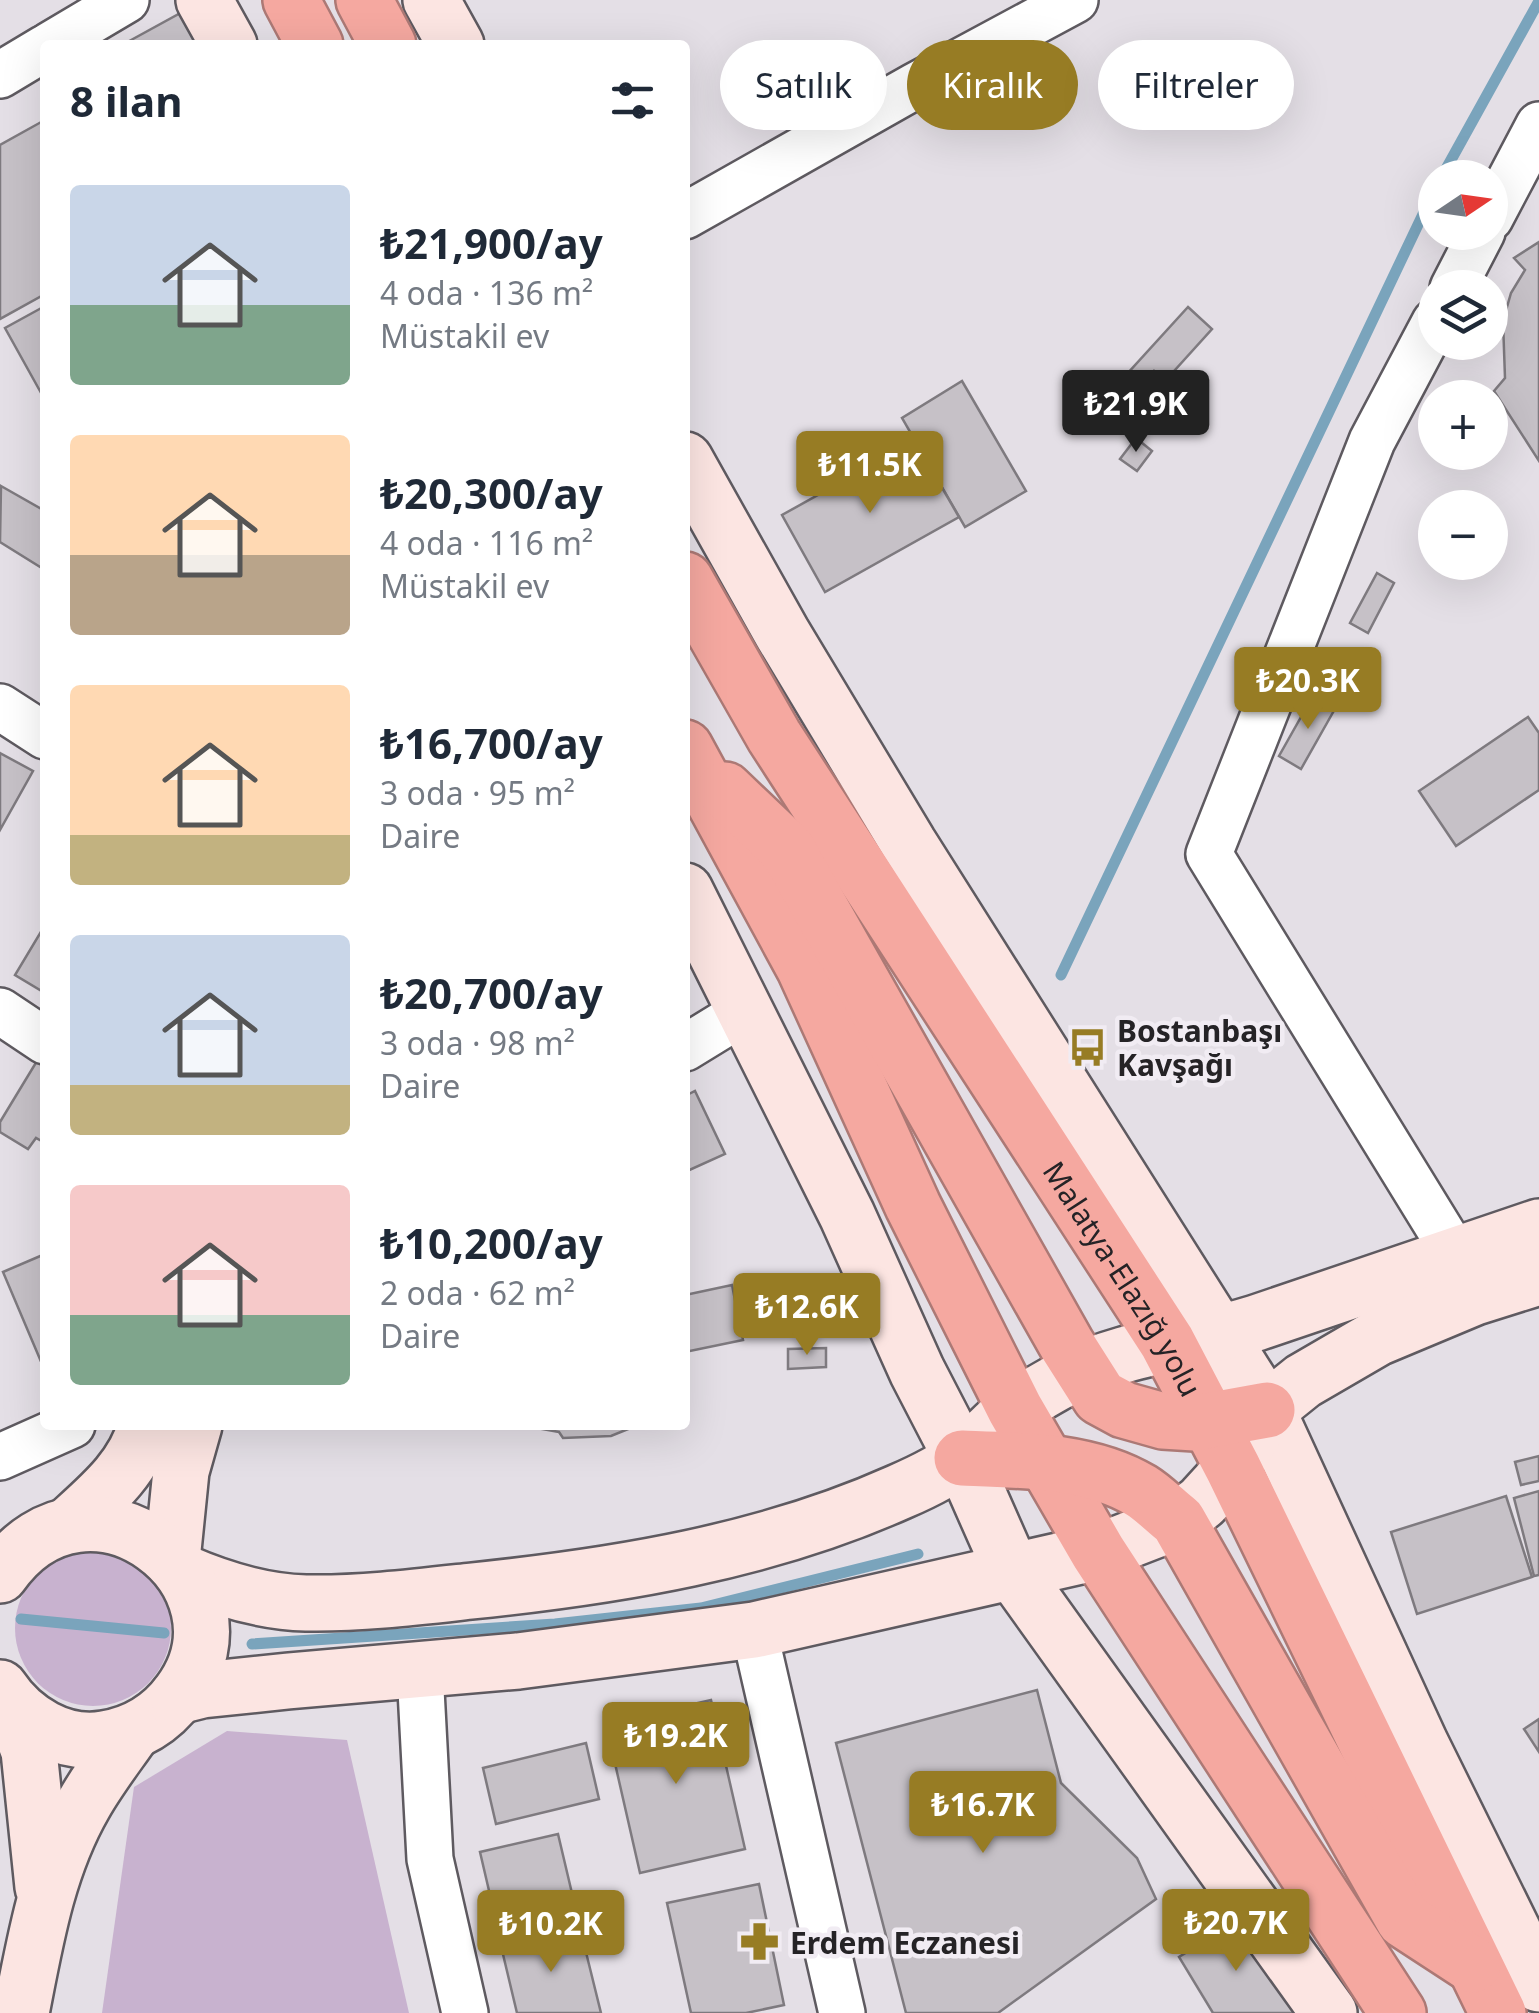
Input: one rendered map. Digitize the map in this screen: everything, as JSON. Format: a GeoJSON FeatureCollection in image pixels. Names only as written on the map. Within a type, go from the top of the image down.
{"type":"FeatureCollection","features":[{"type":"Feature","properties":{"kind":"highway"},"geometry":{"type":"LineString","coordinates":[[291,0],[312,40]]}},
{"type":"Feature","properties":{"kind":"highway"},"geometry":{"type":"LineString","coordinates":[[364,0],[385,40]]}},
{"type":"Feature","properties":{"kind":"highway","name":"Malatya-Elazığ yolu"},"geometry":{"type":"LineString","coordinates":[[690,589],[774,736],[1175,1326],[1209,1420],[1233,1468],[1518,1956],[1498,2013]]}},
{"type":"Feature","properties":{"kind":"highway"},"geometry":{"type":"LineString","coordinates":[[690,756],[787,848],[1074,1358],[1100,1397],[1124,1410],[1163,1420],[1209,1420],[1267,1410]]}},
{"type":"Feature","properties":{"kind":"highway"},"geometry":{"type":"LineString","coordinates":[[690,758],[805,969],[912,1206],[1015,1409],[1108,1566],[1398,2013]]}},
{"type":"Feature","properties":{"kind":"highway"},"geometry":{"type":"LineString","coordinates":[[962,1458],[1074,1467],[1140,1490],[1183,1531],[1404,1920],[1518,1956]]}},
{"type":"Feature","properties":{"kind":"main road"},"geometry":{"type":"LineString","coordinates":[[204,0],[226,40]]}},
{"type":"Feature","properties":{"kind":"main road"},"geometry":{"type":"LineString","coordinates":[[274,0],[301,40]]}},
{"type":"Feature","properties":{"kind":"main road"},"geometry":{"type":"LineString","coordinates":[[431,0],[453,40]]}},
{"type":"Feature","properties":{"kind":"main road"},"geometry":{"type":"LineString","coordinates":[[690,469],[782,633],[909,844],[1175,1326],[1267,1410],[1518,1956]]}},
{"type":"Feature","properties":{"kind":"main road"},"geometry":{"type":"LineString","coordinates":[[690,901],[855,1232],[916,1371],[962,1458],[1011,1569],[1120,1716],[1329,2013]]}},
{"type":"Feature","properties":{"kind":"main road"},"geometry":{"type":"LineString","coordinates":[[178,1696],[202,1690],[420,1671],[754,1630],[883,1603],[1011,1569],[1108,1566],[1183,1531],[1202,1502],[1233,1468],[1267,1410],[1302,1382],[1377,1338],[1539,1226]]}},
{"type":"Feature","properties":{"kind":"main road"},"geometry":{"type":"LineString","coordinates":[[177,1566],[241,1594],[304,1603],[430,1596],[560,1582],[721,1552],[840,1516],[902,1491],[962,1458],[1074,1358],[1175,1326],[1465,1276],[1539,1277]]}},
{"type":"Feature","properties":{"kind":"main road"},"geometry":{"type":"LineString","coordinates":[[69,1525],[130,1464],[144,1430]]}},
{"type":"Feature","properties":{"kind":"main road"},"geometry":{"type":"LineString","coordinates":[[177,1566],[181,1471],[193,1430]]}},
{"type":"Feature","properties":{"kind":"main road"},"geometry":{"type":"LineString","coordinates":[[4,1563],[39,1536],[69,1525],[125,1528],[147,1538],[177,1566],[193,1592],[200,1640],[195,1664],[178,1696],[154,1721],[132,1732],[101,1740],[68,1738],[38,1726],[6,1697]]}},
{"type":"Feature","properties":{"kind":"main road"},"geometry":{"type":"LineString","coordinates":[[6,1697],[29,1751],[44,1900]]}},
{"type":"Feature","properties":{"kind":"main road"},"geometry":{"type":"LineString","coordinates":[[21,2013],[44,1900],[60,1852],[83,1804],[132,1732]]}},
{"type":"Feature","properties":{"kind":"street"},"geometry":{"type":"LineString","coordinates":[[58,40],[126,0]]}},
{"type":"Feature","properties":{"kind":"street"},"geometry":{"type":"LineString","coordinates":[[690,213],[1049,6]]}},
{"type":"Feature","properties":{"kind":"street"},"geometry":{"type":"LineString","coordinates":[[0,74],[40,51]]}},
{"type":"Feature","properties":{"kind":"street"},"geometry":{"type":"LineString","coordinates":[[1508,184],[1539,125]]}},
{"type":"Feature","properties":{"kind":"street"},"geometry":{"type":"LineString","coordinates":[[1418,354],[1372,441],[1209,854],[1465,1276]]}},
{"type":"Feature","properties":{"kind":"street"},"geometry":{"type":"LineString","coordinates":[[0,707],[40,733]]}},
{"type":"Feature","properties":{"kind":"street"},"geometry":{"type":"LineString","coordinates":[[690,1045],[747,1010]]}},
{"type":"Feature","properties":{"kind":"street"},"geometry":{"type":"LineString","coordinates":[[0,1011],[40,1038]]}},
{"type":"Feature","properties":{"kind":"street"},"geometry":{"type":"LineString","coordinates":[[0,1457],[61,1430]]}},
{"type":"Feature","properties":{"kind":"street"},"geometry":{"type":"LineString","coordinates":[[754,1630],[842,2013]]}},
{"type":"Feature","properties":{"kind":"street"},"geometry":{"type":"LineString","coordinates":[[420,1671],[430,1859],[465,2013]]}},
{"type":"Feature","properties":{"kind":"shaded area"},"geometry":{"type":"Polygon","coordinates":[[[93,1550],[123,1556],[148,1573],[165,1598],[171,1628],[165,1658],[148,1683],[123,1700],[93,1706],[63,1700],[38,1683],[21,1658],[15,1628],[21,1598],[38,1573],[63,1556],[93,1550]]]}},
{"type":"Feature","properties":{"kind":"shaded area"},"geometry":{"type":"Polygon","coordinates":[[[227,1731],[347,1740],[409,2013],[102,2013],[134,1787],[227,1731]]]}},
{"type":"Feature","properties":{"kind":"building"},"geometry":{"type":"Polygon","coordinates":[[[186,10],[202,40],[131,40],[186,10]]]}},
{"type":"Feature","properties":{"kind":"building"},"geometry":{"type":"Polygon","coordinates":[[[40,123],[40,297],[0,319],[0,145],[40,123]]]}},
{"type":"Feature","properties":{"kind":"building"},"geometry":{"type":"Polygon","coordinates":[[[1539,242],[1539,461],[1508,413],[1508,380],[1503,380],[1504,360],[1508,360],[1508,304],[1525,270],[1514,258],[1539,242]]]}},
{"type":"Feature","properties":{"kind":"building"},"geometry":{"type":"Polygon","coordinates":[[[1188,307],[1212,329],[1165,381],[1154,371],[1121,408],[1107,396],[1188,307]]]}},
{"type":"Feature","properties":{"kind":"building"},"geometry":{"type":"Polygon","coordinates":[[[40,309],[40,391],[5,328],[40,309]]]}},
{"type":"Feature","properties":{"kind":"building"},"geometry":{"type":"Polygon","coordinates":[[[1154,371],[1173,388],[1147,417],[1128,400],[1154,371]]]}},
{"type":"Feature","properties":{"kind":"building"},"geometry":{"type":"Polygon","coordinates":[[[962,381],[1026,491],[965,527],[902,418],[962,381]]]}},
{"type":"Feature","properties":{"kind":"building"},"geometry":{"type":"Polygon","coordinates":[[[1136,438],[1152,451],[1137,471],[1120,459],[1136,438]]]}},
{"type":"Feature","properties":{"kind":"building"},"geometry":{"type":"Polygon","coordinates":[[[915,441],[959,517],[825,592],[782,515],[915,441]]]}},
{"type":"Feature","properties":{"kind":"building"},"geometry":{"type":"Polygon","coordinates":[[[1,486],[40,508],[40,567],[0,542],[1,486]]]}},
{"type":"Feature","properties":{"kind":"building"},"geometry":{"type":"Polygon","coordinates":[[[1377,573],[1394,583],[1368,633],[1350,623],[1377,573]]]}},
{"type":"Feature","properties":{"kind":"building"},"geometry":{"type":"Polygon","coordinates":[[[1314,694],[1336,707],[1301,769],[1279,756],[1314,694]]]}},
{"type":"Feature","properties":{"kind":"building"},"geometry":{"type":"Polygon","coordinates":[[[1528,717],[1539,733],[1539,790],[1456,846],[1419,791],[1528,717]]]}},
{"type":"Feature","properties":{"kind":"building"},"geometry":{"type":"Polygon","coordinates":[[[0,753],[33,771],[0,830],[0,753]]]}},
{"type":"Feature","properties":{"kind":"building"},"geometry":{"type":"Polygon","coordinates":[[[40,933],[40,990],[15,975],[40,933]]]}},
{"type":"Feature","properties":{"kind":"building"},"geometry":{"type":"Polygon","coordinates":[[[40,1056],[40,1140],[36,1138],[28,1149],[0,1132],[0,1122],[40,1056]]]}},
{"type":"Feature","properties":{"kind":"building"},"geometry":{"type":"Polygon","coordinates":[[[695,1091],[725,1154],[690,1170],[690,1094],[695,1091]]]}},
{"type":"Feature","properties":{"kind":"building"},"geometry":{"type":"Polygon","coordinates":[[[40,1256],[40,1359],[3,1272],[40,1256]]]}},
{"type":"Feature","properties":{"kind":"building"},"geometry":{"type":"Polygon","coordinates":[[[732,1285],[743,1340],[690,1351],[690,1294],[732,1285]]]}},
{"type":"Feature","properties":{"kind":"building"},"geometry":{"type":"Polygon","coordinates":[[[826,1348],[826,1367],[788,1369],[788,1349],[826,1348]]]}},
{"type":"Feature","properties":{"kind":"building"},"geometry":{"type":"Polygon","coordinates":[[[548,1430],[626,1430],[611,1436],[563,1438],[559,1432],[548,1430]]]}},
{"type":"Feature","properties":{"kind":"building"},"geometry":{"type":"Polygon","coordinates":[[[1539,1456],[1539,1481],[1521,1485],[1515,1462],[1539,1456]]]}},
{"type":"Feature","properties":{"kind":"building"},"geometry":{"type":"Polygon","coordinates":[[[1539,1491],[1539,1575],[1534,1576],[1514,1498],[1539,1491]]]}},
{"type":"Feature","properties":{"kind":"building"},"geometry":{"type":"Polygon","coordinates":[[[1506,1496],[1532,1577],[1417,1614],[1391,1532],[1506,1496]]]}},
{"type":"Feature","properties":{"kind":"building"},"geometry":{"type":"Polygon","coordinates":[[[1037,1690],[1061,1783],[1137,1858],[1156,1899],[998,2013],[906,2013],[836,1743],[1037,1690]]]}},
{"type":"Feature","properties":{"kind":"building"},"geometry":{"type":"Polygon","coordinates":[[[711,1700],[745,1849],[640,1873],[606,1724],[711,1700]]]}},
{"type":"Feature","properties":{"kind":"building"},"geometry":{"type":"Polygon","coordinates":[[[1539,1719],[1539,1752],[1524,1729],[1539,1719]]]}},
{"type":"Feature","properties":{"kind":"building"},"geometry":{"type":"Polygon","coordinates":[[[586,1743],[599,1799],[496,1824],[483,1768],[586,1743]]]}},
{"type":"Feature","properties":{"kind":"building"},"geometry":{"type":"Polygon","coordinates":[[[558,1834],[575,1906],[497,1925],[480,1852],[558,1834]]]}},
{"type":"Feature","properties":{"kind":"building"},"geometry":{"type":"Polygon","coordinates":[[[759,1884],[784,2005],[746,2013],[691,2013],[667,1903],[759,1884]]]}},
{"type":"Feature","properties":{"kind":"building"},"geometry":{"type":"Polygon","coordinates":[[[1243,1918],[1298,2013],[1213,2013],[1179,1957],[1243,1918]]]}},
{"type":"Feature","properties":{"kind":"building"},"geometry":{"type":"Polygon","coordinates":[[[580,1928],[601,2013],[517,2013],[501,1946],[580,1928]]]}},
{"type":"Feature","properties":{"kind":"waterway"},"geometry":{"type":"LineString","coordinates":[[1451,160],[1539,1]]}},
{"type":"Feature","properties":{"kind":"waterway"},"geometry":{"type":"LineString","coordinates":[[1061,975],[1418,225]]}},
{"type":"Feature","properties":{"kind":"waterway"},"geometry":{"type":"LineString","coordinates":[[252,1644],[555,1624],[701,1608],[918,1554]]}},
{"type":"Feature","properties":{"kind":"waterway"},"geometry":{"type":"LineString","coordinates":[[21,1619],[164,1633]]}},
{"type":"Feature","properties":{"kind":"place","name":"Bostanbaşı Kavşağı"},"geometry":{"type":"Point","coordinates":[1087,1047]}},
{"type":"Feature","properties":{"kind":"place","name":"Erdem Eczanesi"},"geometry":{"type":"Point","coordinates":[760,1942]}}]}
